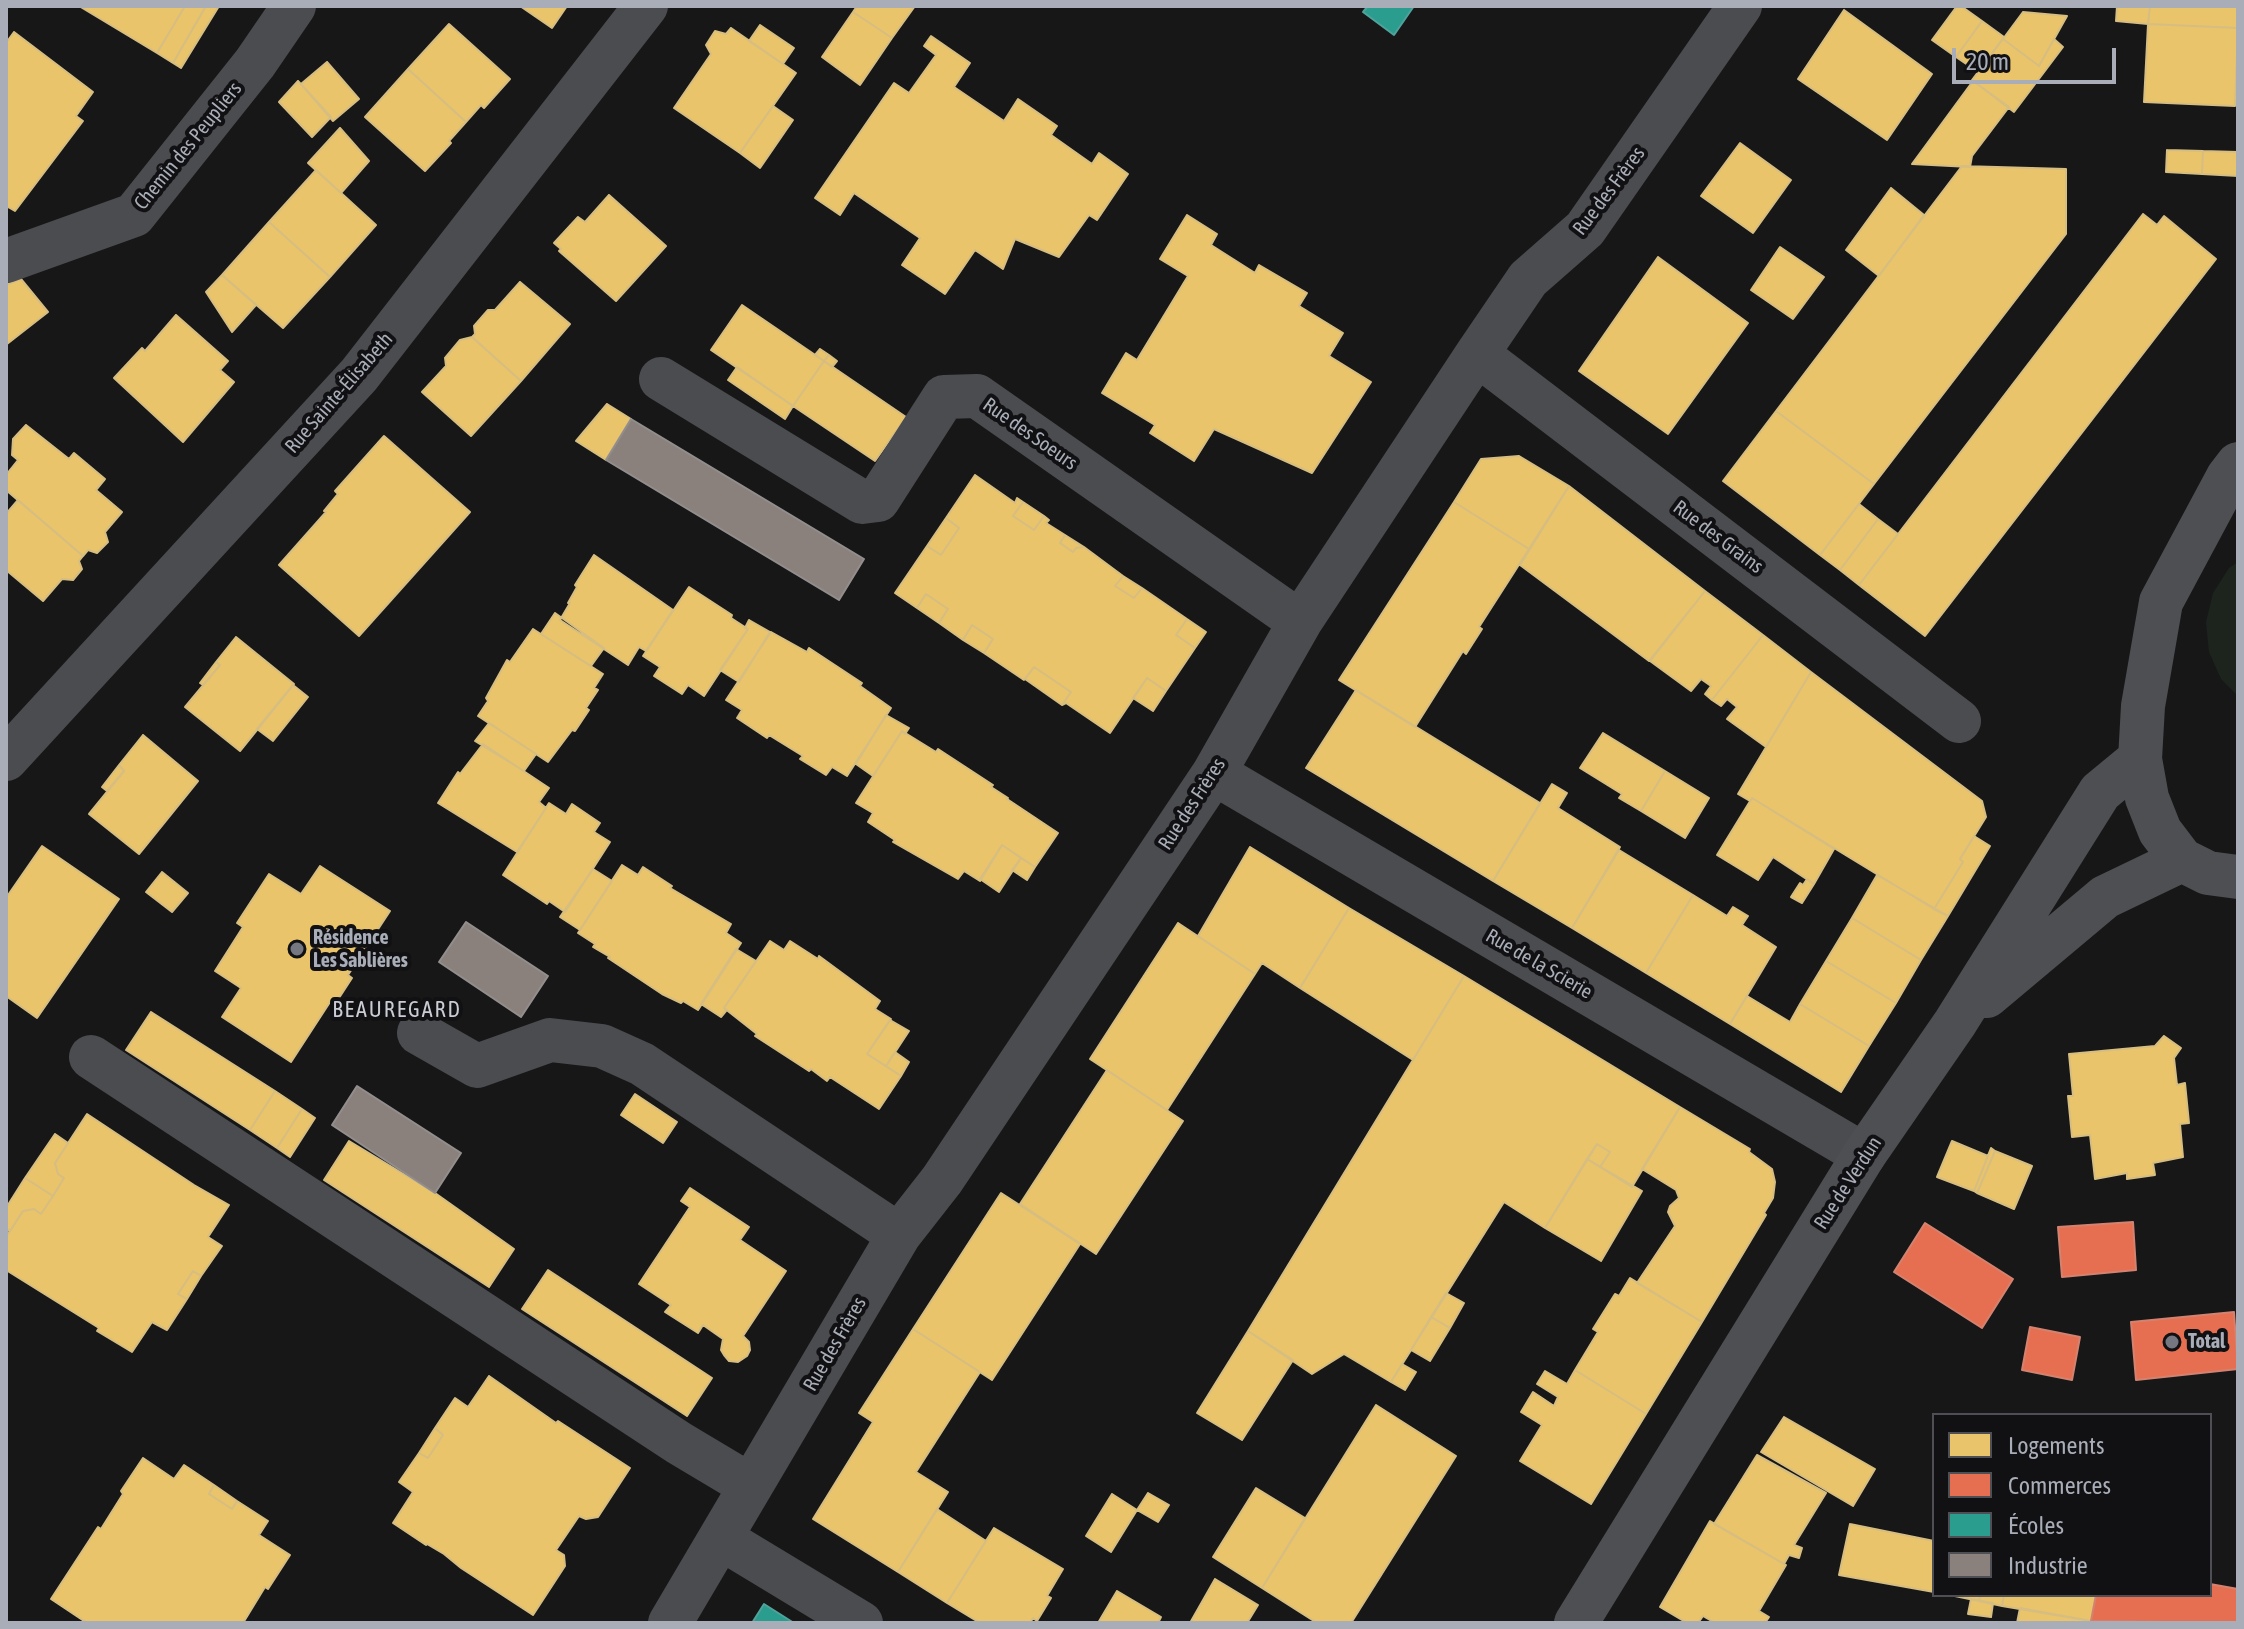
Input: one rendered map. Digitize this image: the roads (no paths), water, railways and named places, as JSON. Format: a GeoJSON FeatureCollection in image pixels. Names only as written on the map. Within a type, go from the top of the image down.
{"type":"FeatureCollection","features":[{"type":"Feature","properties":{"kind":"main road"},"geometry":{"type":"LineString","coordinates":[[2238,464],[2161,602],[2143,706],[2140,759],[2147,798],[2160,831],[2182,860],[2208,873],[2238,877]]}},
{"type":"Feature","properties":{"kind":"main road","name":"Rue de Verdun"},"geometry":{"type":"LineString","coordinates":[[1576,1623],[1864,1155],[1955,1023],[2100,792],[2140,759]]}},
{"type":"Feature","properties":{"kind":"main road"},"geometry":{"type":"LineString","coordinates":[[1955,1023],[2105,897],[2182,860]]}},
{"type":"Feature","properties":{"kind":"street","name":"Chemin des Peupliers"},"geometry":{"type":"LineString","coordinates":[[6,261],[134,215],[255,63],[294,6]]}},
{"type":"Feature","properties":{"kind":"street","name":"Rue Sainte-Élisabeth"},"geometry":{"type":"LineString","coordinates":[[6,759],[359,375],[646,6]]}},
{"type":"Feature","properties":{"kind":"street","name":"Rue des Frères"},"geometry":{"type":"LineString","coordinates":[[670,1623],[899,1235],[942,1180],[1214,773],[1300,622],[1477,354],[1528,279],[1585,229],[1740,6]]}},
{"type":"Feature","properties":{"kind":"street","name":"Rue des Grains"},"geometry":{"type":"LineString","coordinates":[[1477,354],[1959,721]]}},
{"type":"Feature","properties":{"kind":"street","name":"Rue des Soeurs"},"geometry":{"type":"LineString","coordinates":[[661,379],[862,502],[878,500],[944,397],[977,396],[1300,622]]}},
{"type":"Feature","properties":{"kind":"street","name":"Rue de la Scierie"},"geometry":{"type":"LineString","coordinates":[[1214,773],[1864,1155]]}},
{"type":"Feature","properties":{"kind":"street"},"geometry":{"type":"LineString","coordinates":[[419,1033],[477,1066],[550,1040],[602,1046],[642,1064],[899,1235]]}},
{"type":"Feature","properties":{"kind":"street"},"geometry":{"type":"LineString","coordinates":[[91,1057],[679,1443],[751,1486]]}},
{"type":"Feature","properties":{"kind":"street"},"geometry":{"type":"LineString","coordinates":[[722,1539],[861,1623]]}},
{"type":"Feature","properties":{"kind":"place","name":"Résidence Les Sablières"},"geometry":{"type":"Point","coordinates":[297,949]}},
{"type":"Feature","properties":{"kind":"place","name":"Total"},"geometry":{"type":"Point","coordinates":[2172,1342]}},
{"type":"Feature","properties":{"kind":"district","name":"BEAUREGARD"},"geometry":{"type":"Point","coordinates":[397,1010]}}]}
